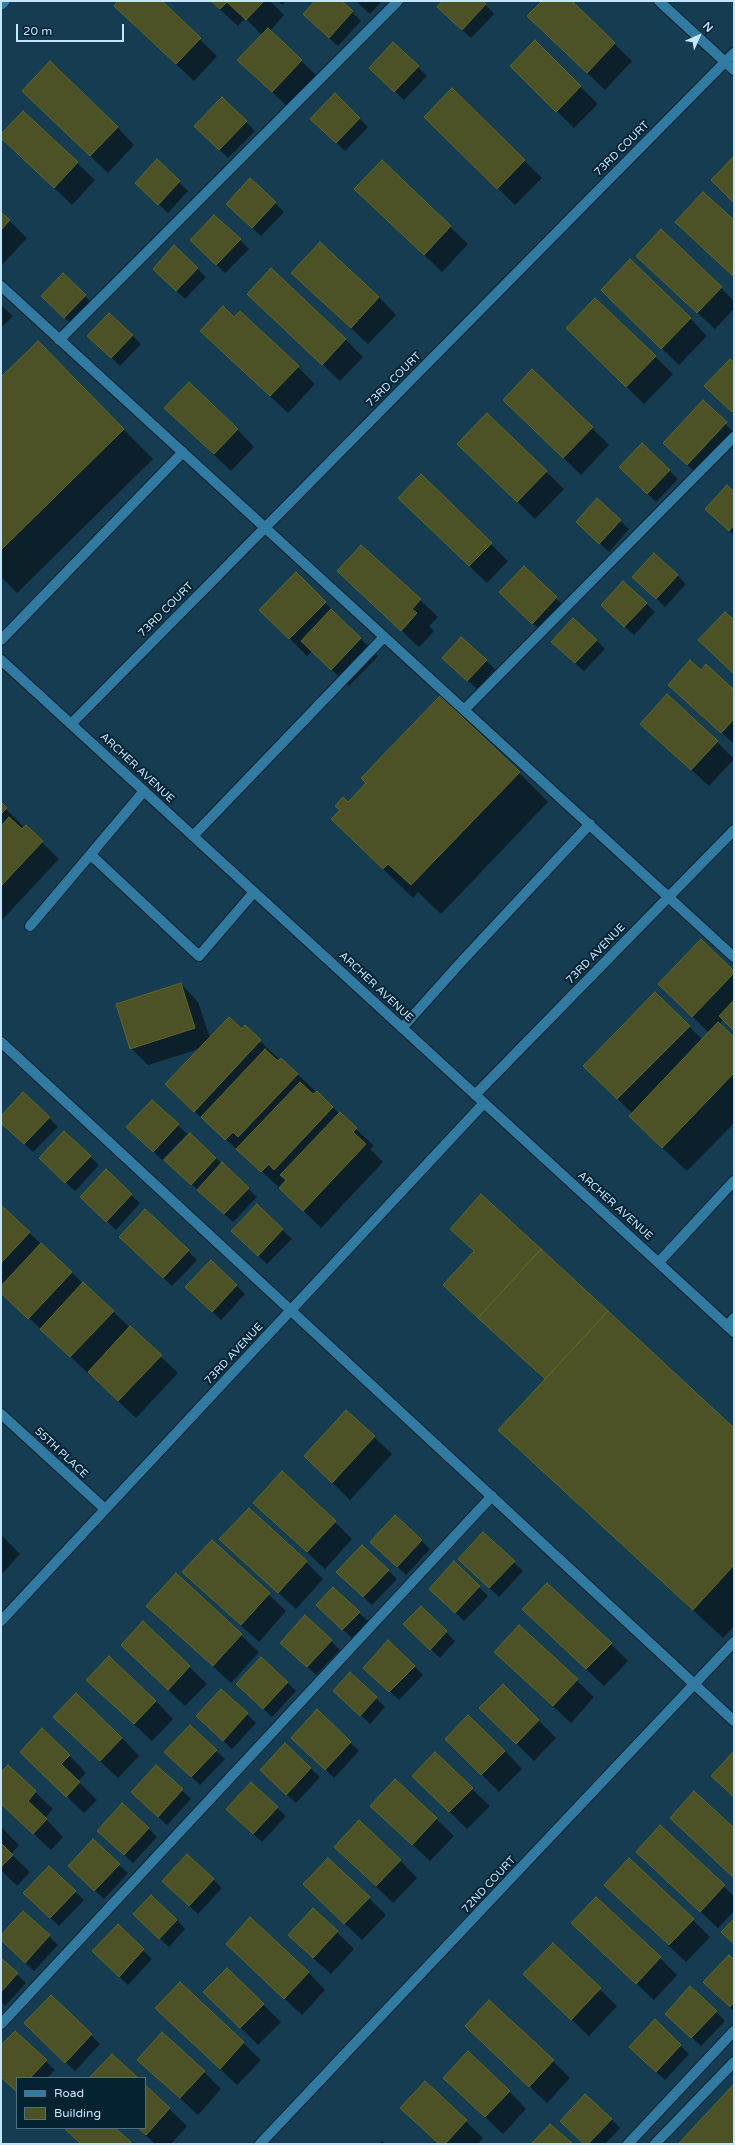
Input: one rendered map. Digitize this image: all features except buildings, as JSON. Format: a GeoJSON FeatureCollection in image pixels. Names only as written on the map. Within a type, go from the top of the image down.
{"type":"FeatureCollection","features":[{"type":"Feature","properties":{"kind":"street"},"geometry":{"type":"LineString","coordinates":[[1,5],[5,1]]}},
{"type":"Feature","properties":{"kind":"street"},"geometry":{"type":"LineString","coordinates":[[59,340],[398,1]]}},
{"type":"Feature","properties":{"kind":"street"},"geometry":{"type":"LineString","coordinates":[[659,1],[734,70]]}},
{"type":"Feature","properties":{"kind":"street","name":"73RD COURT"},"geometry":{"type":"LineString","coordinates":[[71,724],[734,53]]}},
{"type":"Feature","properties":{"kind":"street"},"geometry":{"type":"LineString","coordinates":[[1,286],[734,957]]}},
{"type":"Feature","properties":{"kind":"street"},"geometry":{"type":"LineString","coordinates":[[464,710],[734,436]]}},
{"type":"Feature","properties":{"kind":"street"},"geometry":{"type":"LineString","coordinates":[[1,640],[183,452]]}},
{"type":"Feature","properties":{"kind":"street"},"geometry":{"type":"LineString","coordinates":[[193,836],[384,637]]}},
{"type":"Feature","properties":{"kind":"street","name":"ARCHER AVENUE"},"geometry":{"type":"LineString","coordinates":[[1,660],[475,1095],[659,1262],[732,1326]]}},
{"type":"Feature","properties":{"kind":"street"},"geometry":{"type":"LineString","coordinates":[[30,926],[144,791]]}},
{"type":"Feature","properties":{"kind":"street"},"geometry":{"type":"LineString","coordinates":[[402,1028],[462,961],[590,824]]}},
{"type":"Feature","properties":{"kind":"street","name":"73RD AVENUE"},"geometry":{"type":"LineString","coordinates":[[475,1095],[734,830]]}},
{"type":"Feature","properties":{"kind":"street"},"geometry":{"type":"LineString","coordinates":[[91,854],[199,956],[254,892]]}},
{"type":"Feature","properties":{"kind":"street"},"geometry":{"type":"LineString","coordinates":[[1,1042],[734,1721]]}},
{"type":"Feature","properties":{"kind":"street","name":"73RD AVENUE"},"geometry":{"type":"LineString","coordinates":[[1,1621],[484,1103]]}},
{"type":"Feature","properties":{"kind":"street"},"geometry":{"type":"LineString","coordinates":[[659,1262],[734,1181]]}},
{"type":"Feature","properties":{"kind":"street","name":"55TH PLACE"},"geometry":{"type":"LineString","coordinates":[[1,1414],[105,1509]]}},
{"type":"Feature","properties":{"kind":"street"},"geometry":{"type":"LineString","coordinates":[[1,2024],[492,1496]]}},
{"type":"Feature","properties":{"kind":"street","name":"72ND COURT"},"geometry":{"type":"LineString","coordinates":[[260,2144],[734,1642]]}},
{"type":"Feature","properties":{"kind":"street"},"geometry":{"type":"LineString","coordinates":[[628,2144],[734,2031]]}},
{"type":"Feature","properties":{"kind":"street"},"geometry":{"type":"LineString","coordinates":[[655,2144],[734,2062]]}}]}
